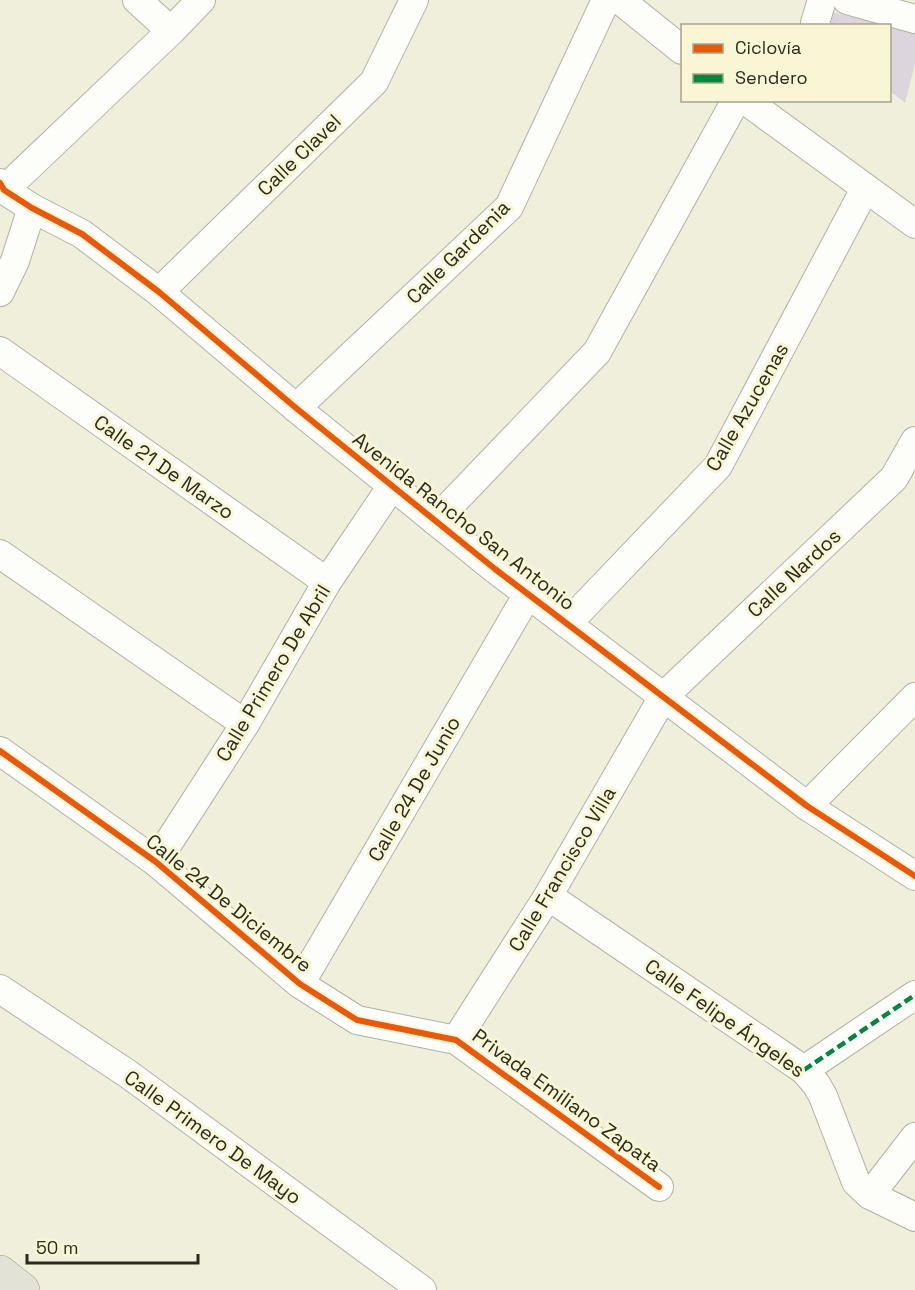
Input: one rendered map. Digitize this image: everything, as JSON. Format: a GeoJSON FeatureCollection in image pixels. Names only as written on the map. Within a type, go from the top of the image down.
{"type":"FeatureCollection","features":[{"type":"Feature","properties":{"kind":"main road"},"geometry":{"type":"LineString","coordinates":[[0,1272],[23,1290]]}},
{"type":"Feature","properties":{"kind":"street"},"geometry":{"type":"LineString","coordinates":[[137,0],[171,31]]}},
{"type":"Feature","properties":{"kind":"street"},"geometry":{"type":"LineString","coordinates":[[2,186],[171,31],[201,0]]}},
{"type":"Feature","properties":{"kind":"street","name":"Calle Clavel"},"geometry":{"type":"LineString","coordinates":[[159,292],[374,82],[414,0]]}},
{"type":"Feature","properties":{"kind":"street","name":"Calle Gardenia"},"geometry":{"type":"LineString","coordinates":[[296,408],[509,207],[606,0]]}},
{"type":"Feature","properties":{"kind":"street"},"geometry":{"type":"LineString","coordinates":[[620,0],[681,49]]}},
{"type":"Feature","properties":{"kind":"street"},"geometry":{"type":"LineString","coordinates":[[847,0],[915,19]]}},
{"type":"Feature","properties":{"kind":"street"},"geometry":{"type":"LineString","coordinates":[[435,520],[597,352],[735,102]]}},
{"type":"Feature","properties":{"kind":"street"},"geometry":{"type":"LineString","coordinates":[[748,102],[915,224]]}},
{"type":"Feature","properties":{"kind":"street","name":"Avenida Rancho San Antonio"},"geometry":{"type":"LineString","coordinates":[[2,186],[32,208],[82,234],[159,292],[296,408],[528,594],[807,806],[915,876]]}},
{"type":"Feature","properties":{"kind":"street","name":"Calle Azucenas"},"geometry":{"type":"LineString","coordinates":[[567,624],[718,466],[865,189]]}},
{"type":"Feature","properties":{"kind":"street"},"geometry":{"type":"LineString","coordinates":[[0,292],[15,261],[32,208]]}},
{"type":"Feature","properties":{"kind":"street","name":"Calle 21 De Marzo"},"geometry":{"type":"LineString","coordinates":[[0,351],[327,582]]}},
{"type":"Feature","properties":{"kind":"street","name":"Calle Nardos"},"geometry":{"type":"LineString","coordinates":[[663,697],[894,477],[915,441]]}},
{"type":"Feature","properties":{"kind":"street","name":"Calle Primero De Abril"},"geometry":{"type":"LineString","coordinates":[[156,862],[245,724],[327,582],[392,486]]}},
{"type":"Feature","properties":{"kind":"street"},"geometry":{"type":"LineString","coordinates":[[0,554],[245,724]]}},
{"type":"Feature","properties":{"kind":"street","name":"Calle 24 De Junio"},"geometry":{"type":"LineString","coordinates":[[300,984],[528,594]]}},
{"type":"Feature","properties":{"kind":"street","name":"Calle Francisco Villa"},"geometry":{"type":"LineString","coordinates":[[456,1040],[548,896],[663,697]]}},
{"type":"Feature","properties":{"kind":"street"},"geometry":{"type":"LineString","coordinates":[[807,806],[915,697]]}},
{"type":"Feature","properties":{"kind":"street","name":"Calle 24 De Diciembre"},"geometry":{"type":"LineString","coordinates":[[0,751],[156,862],[300,984],[357,1020],[456,1040]]}},
{"type":"Feature","properties":{"kind":"street","name":"Calle Felipe Ángeles"},"geometry":{"type":"LineString","coordinates":[[548,896],[804,1070],[823,1096],[856,1182],[870,1195],[915,1217]]}},
{"type":"Feature","properties":{"kind":"street","name":"Calle Primero De Mayo"},"geometry":{"type":"LineString","coordinates":[[0,989],[129,1074],[422,1290]]}},
{"type":"Feature","properties":{"kind":"street"},"geometry":{"type":"LineString","coordinates":[[804,1070],[915,995]]}},
{"type":"Feature","properties":{"kind":"street","name":"Privada Emiliano Zapata"},"geometry":{"type":"LineString","coordinates":[[456,1040],[658,1187]]}},
{"type":"Feature","properties":{"kind":"street"},"geometry":{"type":"LineString","coordinates":[[870,1195],[915,1137]]}},
{"type":"Feature","properties":{"kind":"shaded area"},"geometry":{"type":"Polygon","coordinates":[[[832,12],[882,24],[829,24],[832,12]]]}},
{"type":"Feature","properties":{"kind":"shaded area"},"geometry":{"type":"Polygon","coordinates":[[[891,26],[915,33],[915,64],[905,103],[891,92],[891,26]]]}},
{"type":"Feature","properties":{"kind":"marked path"},"geometry":{"type":"LineString","coordinates":[[804,1070],[915,995]]}},
{"type":"Feature","properties":{"kind":"cycle path"},"geometry":{"type":"LineString","coordinates":[[0,183],[4,190],[32,208],[82,234],[159,292],[296,408],[495,569],[807,806],[915,876]]}},
{"type":"Feature","properties":{"kind":"cycle path"},"geometry":{"type":"LineString","coordinates":[[0,751],[156,862],[300,984],[357,1020],[456,1040],[659,1187]]}}]}
